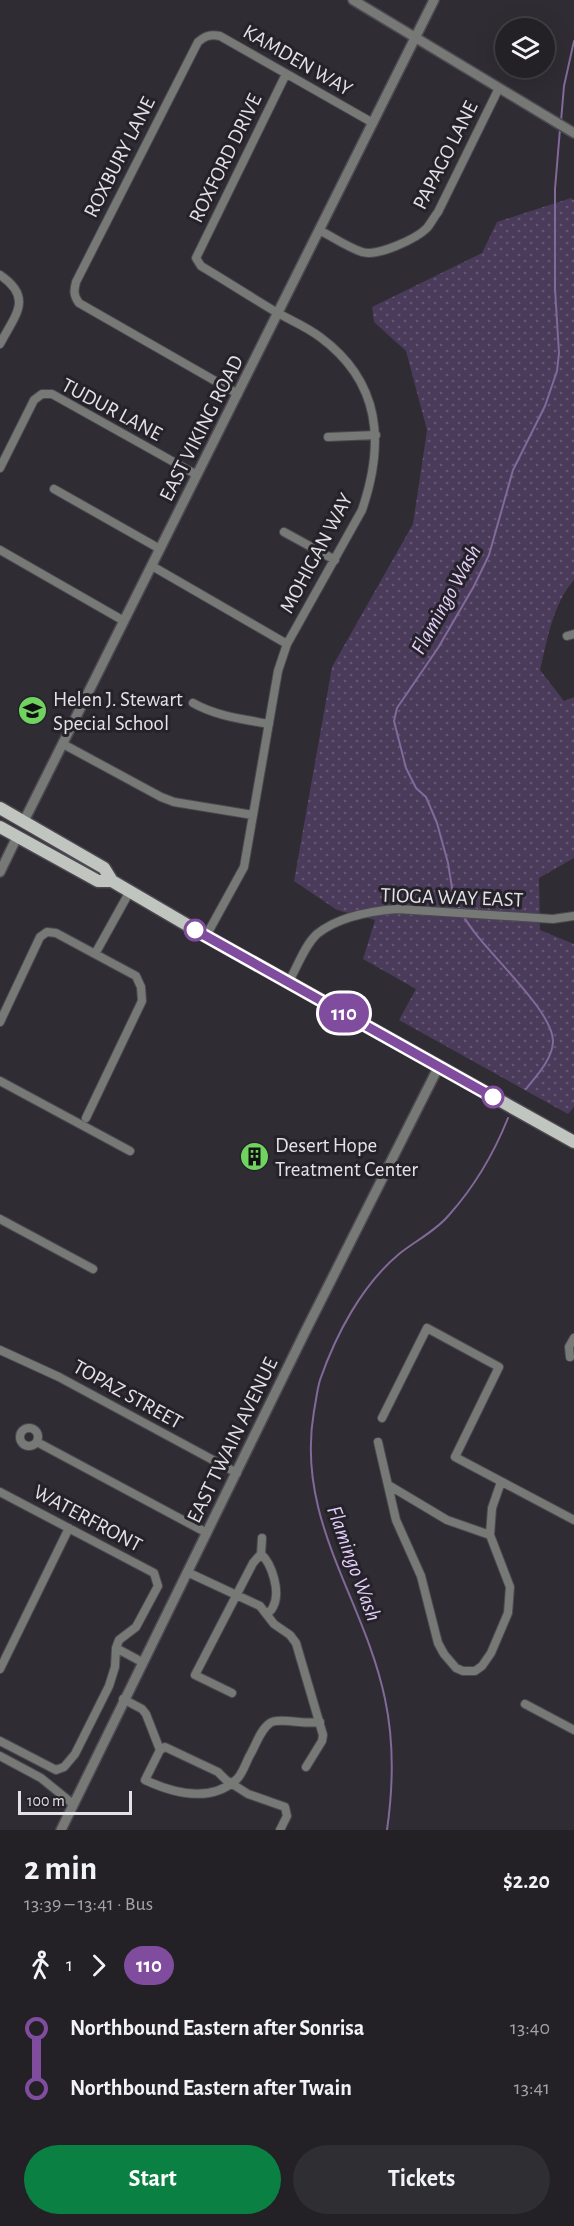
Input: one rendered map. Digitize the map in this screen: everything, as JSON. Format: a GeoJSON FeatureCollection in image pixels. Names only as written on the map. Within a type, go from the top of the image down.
{"type":"FeatureCollection","features":[{"type":"Feature","properties":{"kind":"main road"},"geometry":{"type":"LineString","coordinates":[[0,808],[104,868],[112,881]]}},
{"type":"Feature","properties":{"kind":"main road"},"geometry":{"type":"LineString","coordinates":[[0,827],[98,881],[112,881],[574,1142]]}},
{"type":"Feature","properties":{"kind":"street"},"geometry":{"type":"LineString","coordinates":[[353,0],[574,133]]}},
{"type":"Feature","properties":{"kind":"street","name":"EAST VIKING ROAD"},"geometry":{"type":"LineString","coordinates":[[0,872],[434,0]]}},
{"type":"Feature","properties":{"kind":"street","name":"KAMDEN WAY"},"geometry":{"type":"LineString","coordinates":[[204,37],[220,36],[373,123]]}},
{"type":"Feature","properties":{"kind":"street","name":"ROXBURY LANE"},"geometry":{"type":"LineString","coordinates":[[204,37],[198,42],[74,290],[79,303],[238,394]]}},
{"type":"Feature","properties":{"kind":"street","name":"ROXFORD DRIVE"},"geometry":{"type":"LineString","coordinates":[[196,258],[286,74]]}},
{"type":"Feature","properties":{"kind":"street","name":"PAPAGO LANE"},"geometry":{"type":"LineString","coordinates":[[319,230],[362,252],[370,253],[389,248],[417,235],[427,227],[438,212],[499,88]]}},
{"type":"Feature","properties":{"kind":"street","name":"MOHIGAN WAY"},"geometry":{"type":"LineString","coordinates":[[196,258],[201,266],[320,337],[352,367],[369,395],[376,435],[370,488],[362,510],[287,644],[278,671],[244,867],[206,936]]}},
{"type":"Feature","properties":{"kind":"street"},"geometry":{"type":"LineString","coordinates":[[0,275],[14,286],[19,294],[18,309],[0,344]]}},
{"type":"Feature","properties":{"kind":"street","name":"TUDUR LANE"},"geometry":{"type":"LineString","coordinates":[[0,468],[34,400],[42,394],[52,394],[197,475]]}},
{"type":"Feature","properties":{"kind":"street"},"geometry":{"type":"LineString","coordinates":[[328,437],[376,435]]}},
{"type":"Feature","properties":{"kind":"street"},"geometry":{"type":"LineString","coordinates":[[54,489],[160,549]]}},
{"type":"Feature","properties":{"kind":"street"},"geometry":{"type":"LineString","coordinates":[[284,532],[335,560]]}},
{"type":"Feature","properties":{"kind":"street"},"geometry":{"type":"LineString","coordinates":[[0,550],[124,621]]}},
{"type":"Feature","properties":{"kind":"street"},"geometry":{"type":"LineString","coordinates":[[152,566],[287,644]]}},
{"type":"Feature","properties":{"kind":"street"},"geometry":{"type":"LineString","coordinates":[[193,703],[206,711],[222,716],[269,724]]}},
{"type":"Feature","properties":{"kind":"street"},"geometry":{"type":"LineString","coordinates":[[63,744],[174,802],[253,816]]}},
{"type":"Feature","properties":{"kind":"street"},"geometry":{"type":"LineString","coordinates":[[95,954],[130,891]]}},
{"type":"Feature","properties":{"kind":"street","name":"TIOGA WAY EAST"},"geometry":{"type":"LineString","coordinates":[[288,982],[317,935],[334,924],[374,911],[396,909],[553,919],[574,916]]}},
{"type":"Feature","properties":{"kind":"street"},"geometry":{"type":"LineString","coordinates":[[0,1023],[40,938],[47,932],[56,933],[136,976],[141,987],[142,1001],[86,1118]]}},
{"type":"Feature","properties":{"kind":"street","name":"EAST TWAIN AVENUE"},"geometry":{"type":"LineString","coordinates":[[61,1830],[304,1332],[439,1066]]}},
{"type":"Feature","properties":{"kind":"street"},"geometry":{"type":"LineString","coordinates":[[0,1081],[130,1151]]}},
{"type":"Feature","properties":{"kind":"street"},"geometry":{"type":"LineString","coordinates":[[0,1219],[93,1269]]}},
{"type":"Feature","properties":{"kind":"street"},"geometry":{"type":"LineString","coordinates":[[382,1418],[427,1328],[500,1367],[455,1457],[574,1520]]}},
{"type":"Feature","properties":{"kind":"street"},"geometry":{"type":"LineString","coordinates":[[570,1357],[570,1347],[574,1338]]}},
{"type":"Feature","properties":{"kind":"street","name":"TOPAZ STREET"},"geometry":{"type":"LineString","coordinates":[[0,1350],[59,1377],[237,1473]]}},
{"type":"Feature","properties":{"kind":"street"},"geometry":{"type":"LineString","coordinates":[[37,1442],[207,1533]]}},
{"type":"Feature","properties":{"kind":"street"},"geometry":{"type":"LineString","coordinates":[[378,1442],[396,1520],[421,1576],[438,1643],[456,1668],[463,1671],[475,1671],[482,1666],[491,1653],[508,1613],[510,1587],[490,1535],[492,1508],[501,1482]]}},
{"type":"Feature","properties":{"kind":"street"},"geometry":{"type":"LineString","coordinates":[[390,1486],[447,1520],[490,1535]]}},
{"type":"Feature","properties":{"kind":"street","name":"WATERFRONT"},"geometry":{"type":"LineString","coordinates":[[0,1492],[154,1573],[158,1586],[136,1627],[119,1640],[116,1648]]}},
{"type":"Feature","properties":{"kind":"street"},"geometry":{"type":"LineString","coordinates":[[0,1669],[69,1528]]}},
{"type":"Feature","properties":{"kind":"street"},"geometry":{"type":"LineString","coordinates":[[232,1694],[195,1675],[253,1563],[261,1554],[262,1538]]}},
{"type":"Feature","properties":{"kind":"street"},"geometry":{"type":"LineString","coordinates":[[261,1554],[267,1560],[276,1587],[274,1606],[267,1614]]}},
{"type":"Feature","properties":{"kind":"street"},"geometry":{"type":"LineString","coordinates":[[187,1572],[254,1602],[296,1643],[323,1735],[322,1741],[306,1767]]}},
{"type":"Feature","properties":{"kind":"street"},"geometry":{"type":"LineString","coordinates":[[0,1741],[56,1770],[64,1767],[75,1754],[108,1686],[115,1667],[116,1648],[142,1662]]}},
{"type":"Feature","properties":{"kind":"street"},"geometry":{"type":"LineString","coordinates":[[123,1699],[147,1714],[160,1750]]}},
{"type":"Feature","properties":{"kind":"street"},"geometry":{"type":"LineString","coordinates":[[525,1704],[574,1730]]}},
{"type":"Feature","properties":{"kind":"street"},"geometry":{"type":"LineString","coordinates":[[280,1830],[287,1816],[285,1807],[248,1794],[232,1783],[226,1780],[218,1772],[165,1747],[160,1750],[145,1780],[168,1791],[198,1795],[216,1790],[232,1783],[238,1778],[264,1728],[272,1721],[309,1724],[320,1722]]}},
{"type":"Feature","properties":{"kind":"street"},"geometry":{"type":"LineString","coordinates":[[0,1756],[40,1779],[74,1804]]}},
{"type":"Feature","properties":{"kind":"shaded area"},"geometry":{"type":"Polygon","coordinates":[[[571,198],[574,200],[574,580],[556,611],[540,670],[564,701],[574,697],[574,858],[539,878],[540,930],[574,944],[574,1107],[568,1114],[399,1020],[416,989],[363,959],[375,920],[337,910],[294,881],[332,667],[413,524],[427,430],[406,351],[374,322],[372,307],[482,253],[497,222],[571,198]]]}},
{"type":"Feature","properties":{"kind":"waterway","name":"Flamingo Wash"},"geometry":{"type":"LineString","coordinates":[[561,121],[564,86],[574,41]]}},
{"type":"Feature","properties":{"kind":"waterway","name":"Flamingo Wash"},"geometry":{"type":"LineString","coordinates":[[460,910],[453,894],[448,863],[437,823],[426,797],[416,788],[406,768],[394,721],[397,708],[438,648],[489,555],[513,470],[545,406],[557,371],[559,353],[555,289],[555,189],[560,129]]}},
{"type":"Feature","properties":{"kind":"waterway","name":"Flamingo Wash"},"geometry":{"type":"LineString","coordinates":[[463,915],[484,944],[529,996],[550,1028],[553,1042],[550,1055],[526,1089]]}},
{"type":"Feature","properties":{"kind":"waterway","name":"Flamingo Wash"},"geometry":{"type":"LineString","coordinates":[[387,1830],[392,1764],[388,1715],[375,1662],[334,1558],[314,1488],[311,1451],[314,1411],[320,1380],[334,1345],[362,1295],[373,1280],[399,1254],[444,1221],[483,1169],[508,1118]]}},
{"type":"Feature","properties":{"kind":"bus line","name":"110"},"geometry":{"type":"LineString","coordinates":[[195,930],[493,1097]]}},
{"type":"Feature","properties":{"kind":"place","name":"Helen J. Stewart Special School"},"geometry":{"type":"Point","coordinates":[32,711]}},
{"type":"Feature","properties":{"kind":"place","name":"Desert Hope Treatment Center"},"geometry":{"type":"Point","coordinates":[254,1157]}}]}
